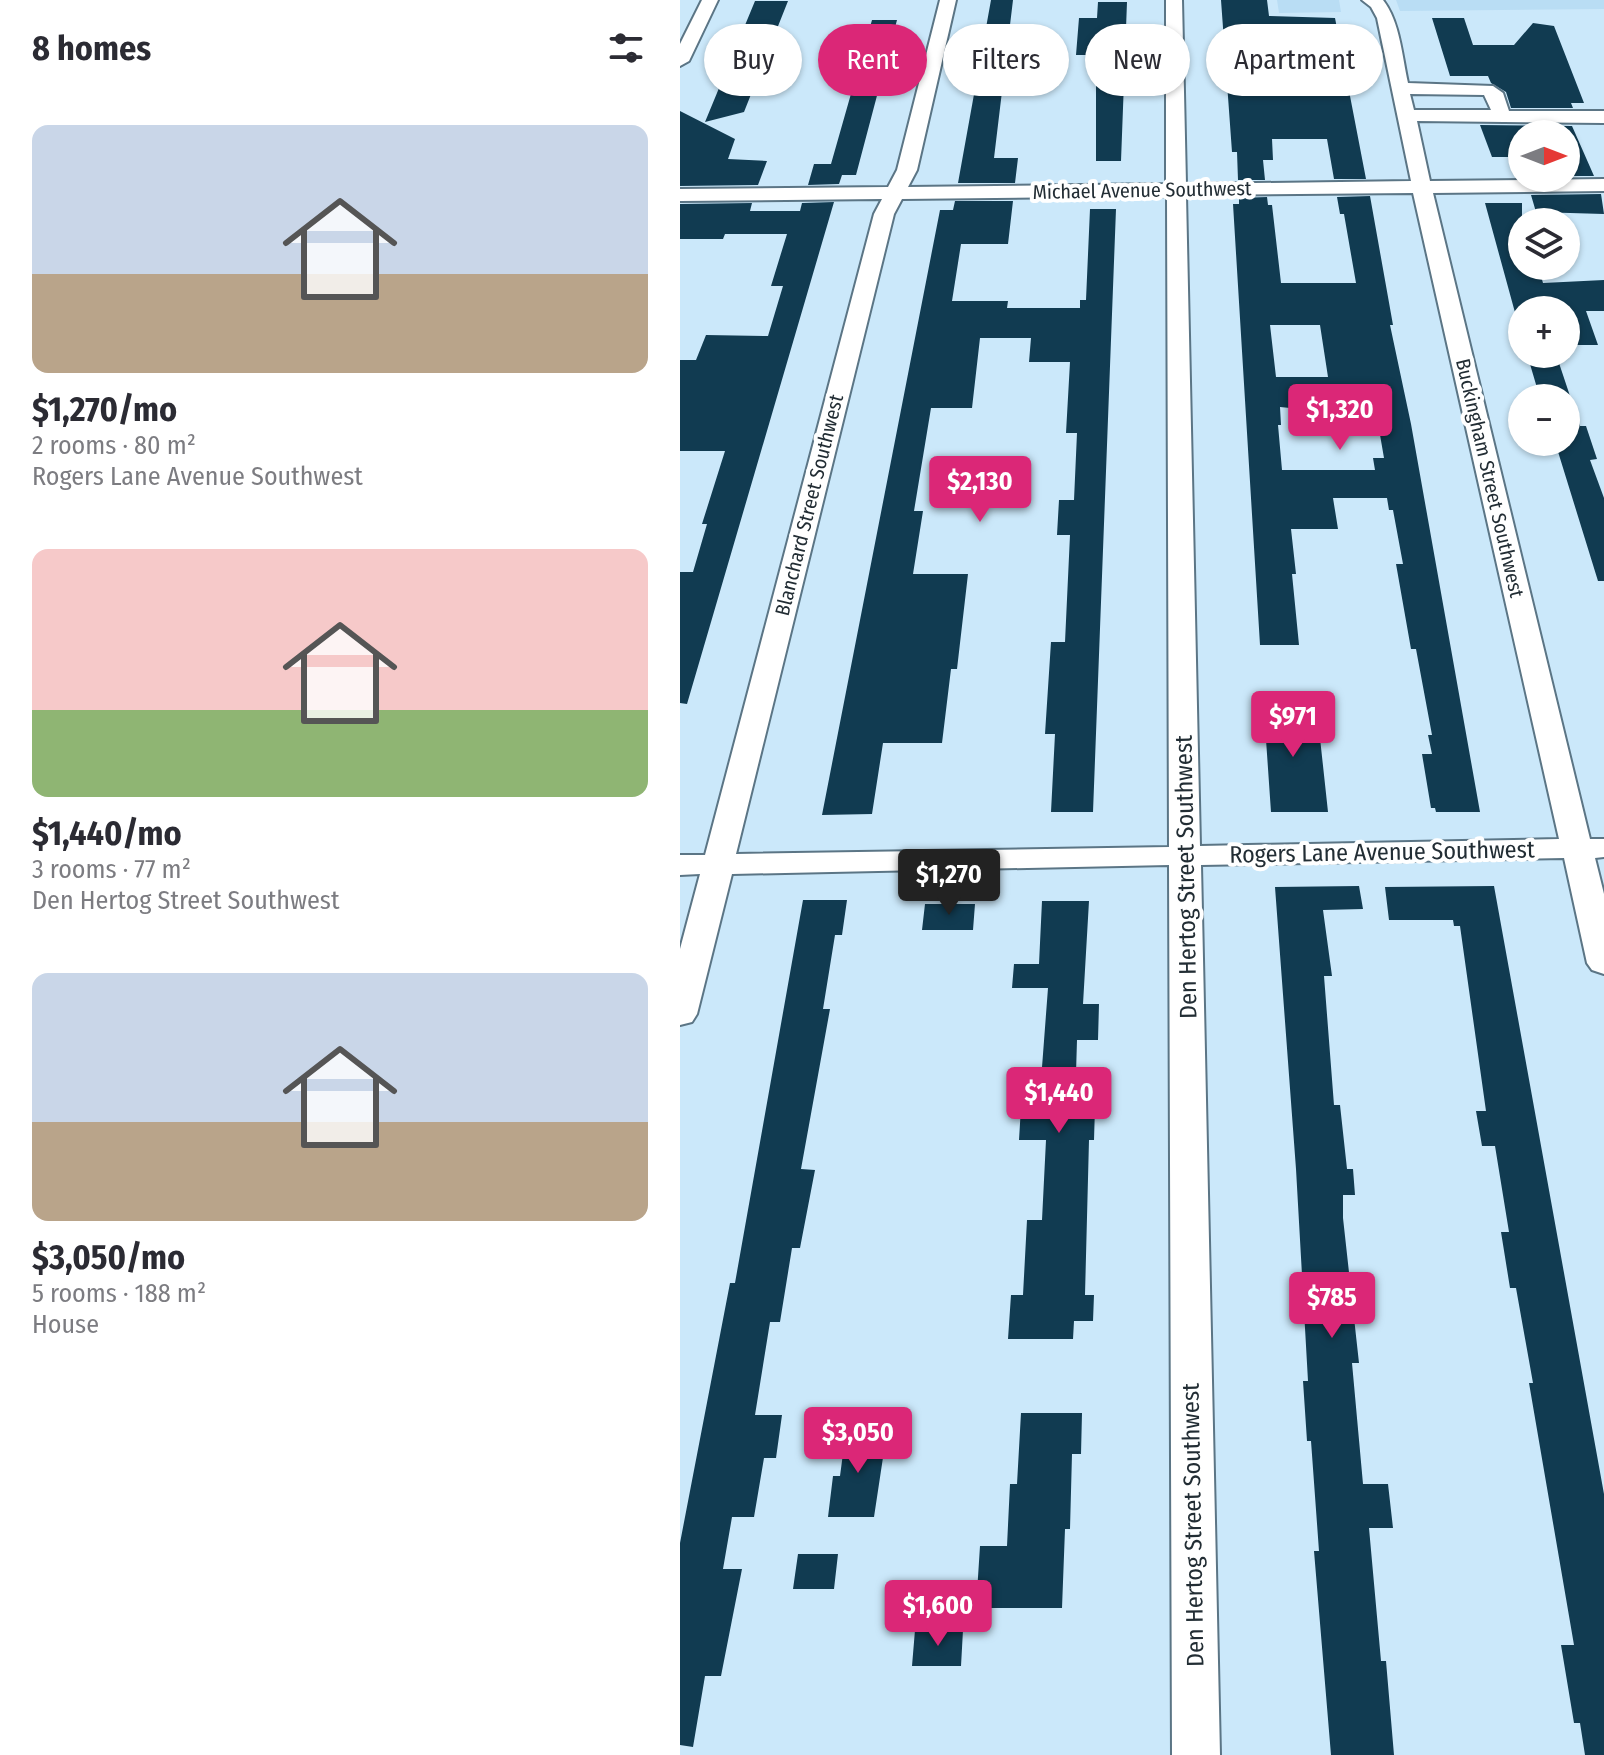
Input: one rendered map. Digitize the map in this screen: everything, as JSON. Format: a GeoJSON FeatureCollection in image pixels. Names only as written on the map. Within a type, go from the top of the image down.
{"type":"FeatureCollection","features":[{"type":"Feature","properties":{"kind":"street"},"geometry":{"type":"LineString","coordinates":[[680,61],[710,0]]}},
{"type":"Feature","properties":{"kind":"street","name":"Blanchard Street Southwest"},"geometry":{"type":"LineString","coordinates":[[680,1014],[884,214],[907,170],[948,0]]}},
{"type":"Feature","properties":{"kind":"street","name":"Den Hertog Street Southwest"},"geometry":{"type":"LineString","coordinates":[[1174,0],[1196,1755]]}},
{"type":"Feature","properties":{"kind":"street","name":"Buckingham Street Southwest"},"geometry":{"type":"LineString","coordinates":[[1370,0],[1383,9],[1422,187],[1591,849],[1604,963]]}},
{"type":"Feature","properties":{"kind":"street"},"geometry":{"type":"LineString","coordinates":[[1400,88],[1487,90],[1494,93],[1502,116]]}},
{"type":"Feature","properties":{"kind":"street"},"geometry":{"type":"LineString","coordinates":[[1406,115],[1604,117]]}},
{"type":"Feature","properties":{"kind":"street","name":"Michael Avenue Southwest"},"geometry":{"type":"LineString","coordinates":[[680,195],[1604,185]]}},
{"type":"Feature","properties":{"kind":"street","name":"Rogers Lane Avenue Southwest"},"geometry":{"type":"LineString","coordinates":[[680,865],[1591,849]]}},
{"type":"Feature","properties":{"kind":"shaded area"},"geometry":{"type":"Polygon","coordinates":[[[1277,0],[1339,0],[1341,12],[1279,13],[1277,0]]]}},
{"type":"Feature","properties":{"kind":"shaded area"},"geometry":{"type":"Polygon","coordinates":[[[1396,0],[1604,0],[1604,9],[1400,11],[1396,0]]]}},
{"type":"Feature","properties":{"kind":"building"},"geometry":{"type":"Polygon","coordinates":[[[991,0],[1013,0],[1010,24],[987,24],[991,0]]]}},
{"type":"Feature","properties":{"kind":"building"},"geometry":{"type":"Polygon","coordinates":[[[1221,0],[1267,0],[1269,16],[1335,18],[1336,24],[1223,24],[1221,0]]]}},
{"type":"Feature","properties":{"kind":"building"},"geometry":{"type":"Polygon","coordinates":[[[755,1],[788,1],[779,24],[745,24],[755,1]]]}},
{"type":"Feature","properties":{"kind":"building"},"geometry":{"type":"Polygon","coordinates":[[[1098,2],[1127,2],[1126,24],[1085,24],[1085,55],[1076,55],[1079,18],[1097,18],[1098,2]]]}},
{"type":"Feature","properties":{"kind":"building"},"geometry":{"type":"Polygon","coordinates":[[[1432,18],[1464,18],[1473,45],[1514,45],[1533,23],[1554,26],[1584,103],[1571,103],[1573,108],[1511,108],[1506,92],[1491,83],[1488,76],[1450,76],[1432,18]]]}},
{"type":"Feature","properties":{"kind":"building"},"geometry":{"type":"Polygon","coordinates":[[[872,20],[897,20],[896,24],[871,24],[872,20]]]}},
{"type":"Feature","properties":{"kind":"building"},"geometry":{"type":"Polygon","coordinates":[[[716,96],[750,96],[744,112],[705,122],[716,96]]]}},
{"type":"Feature","properties":{"kind":"building"},"geometry":{"type":"Polygon","coordinates":[[[850,96],[877,96],[856,175],[842,175],[839,184],[808,185],[814,164],[831,164],[850,96]]]}},
{"type":"Feature","properties":{"kind":"building"},"geometry":{"type":"Polygon","coordinates":[[[974,96],[1001,96],[994,158],[1018,158],[1015,183],[958,183],[974,96]]]}},
{"type":"Feature","properties":{"kind":"building"},"geometry":{"type":"Polygon","coordinates":[[[1096,96],[1123,96],[1121,161],[1096,161],[1096,96]]]}},
{"type":"Feature","properties":{"kind":"building"},"geometry":{"type":"Polygon","coordinates":[[[1228,96],[1350,96],[1366,179],[1334,179],[1327,139],[1272,139],[1273,160],[1263,160],[1265,180],[1238,180],[1237,152],[1232,152],[1228,96]]]}},
{"type":"Feature","properties":{"kind":"building"},"geometry":{"type":"Polygon","coordinates":[[[680,111],[735,139],[728,159],[767,161],[758,185],[680,186],[680,111]]]}},
{"type":"Feature","properties":{"kind":"building"},"geometry":{"type":"Polygon","coordinates":[[[1480,125],[1508,125],[1508,157],[1492,157],[1480,125]]]}},
{"type":"Feature","properties":{"kind":"building"},"geometry":{"type":"Polygon","coordinates":[[[1580,144],[1594,176],[1580,176],[1580,144]]]}},
{"type":"Feature","properties":{"kind":"building"},"geometry":{"type":"Polygon","coordinates":[[[1601,194],[1604,214],[1580,213],[1580,208],[1535,208],[1531,195],[1601,194]]]}},
{"type":"Feature","properties":{"kind":"building"},"geometry":{"type":"Polygon","coordinates":[[[1370,196],[1393,325],[1390,325],[1411,424],[1480,812],[1436,812],[1435,808],[1431,808],[1422,754],[1432,754],[1428,735],[1432,735],[1416,649],[1411,649],[1396,564],[1403,564],[1393,510],[1389,510],[1387,498],[1333,498],[1338,529],[1291,529],[1299,645],[1260,645],[1233,204],[1239,204],[1239,198],[1267,197],[1268,205],[1272,205],[1281,283],[1356,283],[1344,214],[1340,214],[1337,197],[1370,196]],[[1270,325],[1276,377],[1328,377],[1320,325],[1270,325]],[[1323,400],[1321,411],[1280,407],[1281,425],[1278,425],[1282,470],[1375,470],[1373,458],[1384,458],[1374,400],[1323,400]]]}},
{"type":"Feature","properties":{"kind":"building"},"geometry":{"type":"Polygon","coordinates":[[[955,201],[1013,201],[1008,244],[961,244],[952,301],[1008,301],[1007,308],[1080,308],[1080,300],[1086,300],[1090,209],[1116,209],[1093,812],[1051,812],[1055,734],[1045,734],[1051,642],[1065,642],[1070,535],[1057,535],[1059,500],[1074,500],[1077,433],[1066,433],[1070,362],[1029,362],[1031,338],[980,338],[972,408],[931,408],[914,511],[923,511],[913,574],[968,574],[957,669],[951,669],[942,743],[883,743],[872,814],[822,815],[940,210],[953,210],[955,201]]]}},
{"type":"Feature","properties":{"kind":"building"},"geometry":{"type":"Polygon","coordinates":[[[834,202],[687,704],[680,703],[680,572],[693,572],[707,524],[702,524],[725,451],[680,451],[680,360],[696,360],[706,335],[768,336],[783,286],[771,286],[787,234],[725,234],[723,239],[680,239],[680,204],[752,203],[750,211],[800,211],[802,203],[834,202]]]}},
{"type":"Feature","properties":{"kind":"building"},"geometry":{"type":"Polygon","coordinates":[[[1485,203],[1522,203],[1522,208],[1508,208],[1508,280],[1542,280],[1543,283],[1604,280],[1604,311],[1586,311],[1598,345],[1580,345],[1580,296],[1510,296],[1485,203]]]}},
{"type":"Feature","properties":{"kind":"building"},"geometry":{"type":"Polygon","coordinates":[[[1531,368],[1561,368],[1566,384],[1536,384],[1531,368]]]}},
{"type":"Feature","properties":{"kind":"building"},"geometry":{"type":"Polygon","coordinates":[[[1580,426],[1586,426],[1597,459],[1590,460],[1604,498],[1604,581],[1598,581],[1559,456],[1580,456],[1580,426]]]}},
{"type":"Feature","properties":{"kind":"building"},"geometry":{"type":"Polygon","coordinates":[[[1263,696],[1300,696],[1304,738],[1320,738],[1328,812],[1271,812],[1263,696]]]}},
{"type":"Feature","properties":{"kind":"building"},"geometry":{"type":"Polygon","coordinates":[[[1359,886],[1363,909],[1323,910],[1332,976],[1324,976],[1334,1105],[1340,1105],[1347,1169],[1353,1169],[1355,1195],[1343,1195],[1343,1218],[1359,1363],[1352,1363],[1363,1484],[1388,1484],[1393,1528],[1369,1528],[1381,1661],[1386,1661],[1394,1755],[1331,1755],[1314,1551],[1319,1551],[1311,1441],[1307,1441],[1303,1381],[1308,1381],[1296,1169],[1275,887],[1359,886]]]}},
{"type":"Feature","properties":{"kind":"building"},"geometry":{"type":"Polygon","coordinates":[[[1494,886],[1604,1494],[1604,1755],[1585,1755],[1580,1723],[1574,1723],[1561,1645],[1574,1645],[1529,1383],[1533,1383],[1516,1288],[1510,1288],[1501,1232],[1509,1232],[1495,1146],[1482,1146],[1476,1111],[1486,1111],[1460,926],[1454,926],[1453,920],[1389,920],[1385,887],[1494,886]]]}},
{"type":"Feature","properties":{"kind":"building"},"geometry":{"type":"Polygon","coordinates":[[[803,900],[847,900],[842,935],[835,935],[823,1009],[830,1009],[801,1169],[815,1170],[800,1248],[792,1248],[780,1322],[770,1322],[755,1415],[782,1415],[776,1458],[764,1458],[754,1517],[732,1517],[723,1569],[742,1569],[721,1676],[705,1676],[693,1747],[680,1745],[680,1543],[730,1283],[735,1283],[803,900]]]}},
{"type":"Feature","properties":{"kind":"building"},"geometry":{"type":"Polygon","coordinates":[[[1042,901],[1089,901],[1083,1004],[1099,1004],[1098,1040],[1077,1040],[1075,1107],[1095,1107],[1094,1140],[1089,1140],[1085,1295],[1094,1295],[1093,1321],[1074,1321],[1073,1339],[1008,1339],[1011,1295],[1023,1295],[1027,1220],[1042,1220],[1046,1140],[1019,1140],[1021,1107],[1039,1107],[1048,988],[1012,988],[1014,964],[1039,964],[1042,901]]]}},
{"type":"Feature","properties":{"kind":"building"},"geometry":{"type":"Polygon","coordinates":[[[925,904],[975,904],[973,930],[922,930],[925,904]]]}},
{"type":"Feature","properties":{"kind":"building"},"geometry":{"type":"Polygon","coordinates":[[[1021,1413],[1082,1413],[1081,1454],[1072,1454],[1070,1529],[1065,1529],[1062,1608],[976,1608],[980,1546],[1007,1546],[1010,1484],[1017,1484],[1021,1413]]]}},
{"type":"Feature","properties":{"kind":"building"},"geometry":{"type":"Polygon","coordinates":[[[846,1431],[887,1431],[874,1517],[828,1517],[833,1476],[840,1476],[846,1431]]]}},
{"type":"Feature","properties":{"kind":"building"},"geometry":{"type":"Polygon","coordinates":[[[798,1554],[838,1554],[834,1589],[793,1589],[798,1554]]]}},
{"type":"Feature","properties":{"kind":"building"},"geometry":{"type":"Polygon","coordinates":[[[915,1630],[963,1630],[961,1666],[912,1666],[915,1630]]]}}]}
